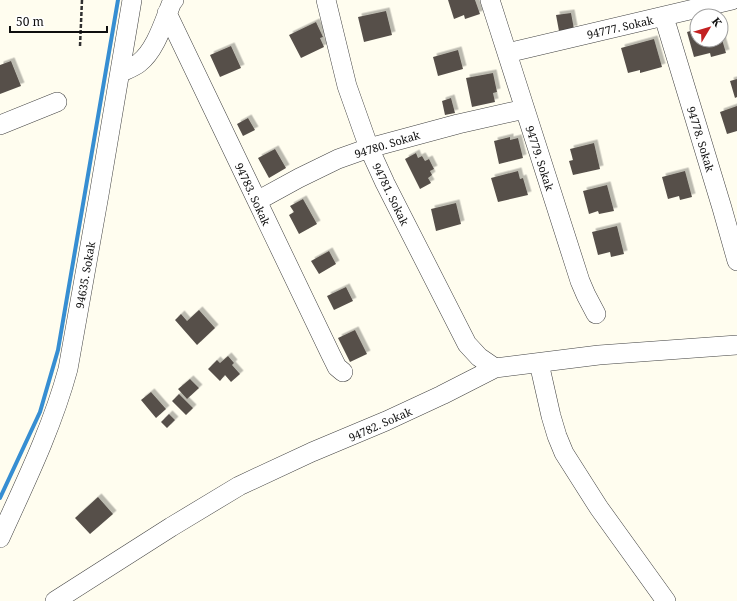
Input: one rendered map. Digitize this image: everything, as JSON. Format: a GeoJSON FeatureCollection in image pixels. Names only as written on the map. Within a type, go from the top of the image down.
{"type":"FeatureCollection","features":[{"type":"Feature","properties":{"kind":"street","name":"94635. Sokak"},"geometry":{"type":"LineString","coordinates":[[0,538],[52,420],[68,369],[100,196],[132,0]]}},
{"type":"Feature","properties":{"kind":"street","name":"94781. Sokak"},"geometry":{"type":"LineString","coordinates":[[326,0],[347,86],[369,148],[467,344],[479,357],[495,368]]}},
{"type":"Feature","properties":{"kind":"street","name":"94779. Sokak"},"geometry":{"type":"LineString","coordinates":[[490,0],[580,281],[596,314]]}},
{"type":"Feature","properties":{"kind":"street","name":"94777. Sokak"},"geometry":{"type":"LineString","coordinates":[[507,53],[732,0]]}},
{"type":"Feature","properties":{"kind":"street"},"geometry":{"type":"LineString","coordinates":[[120,73],[139,63],[148,54],[158,37],[171,6]]}},
{"type":"Feature","properties":{"kind":"street","name":"94783. Sokak"},"geometry":{"type":"LineString","coordinates":[[171,6],[257,201],[331,355],[338,367],[343,372]]}},
{"type":"Feature","properties":{"kind":"street","name":"94778. Sokak"},"geometry":{"type":"LineString","coordinates":[[664,16],[737,261]]}},
{"type":"Feature","properties":{"kind":"street"},"geometry":{"type":"LineString","coordinates":[[0,125],[58,102]]}},
{"type":"Feature","properties":{"kind":"street","name":"94780. Sokak"},"geometry":{"type":"LineString","coordinates":[[257,201],[338,159],[369,148],[458,124],[524,109]]}},
{"type":"Feature","properties":{"kind":"street","name":"94782. Sokak"},"geometry":{"type":"LineString","coordinates":[[55,601],[238,486],[393,418],[495,368],[607,355],[737,345]]}},
{"type":"Feature","properties":{"kind":"street"},"geometry":{"type":"LineString","coordinates":[[539,363],[551,416],[564,453],[599,508],[666,601]]}},
{"type":"Feature","properties":{"kind":"path"},"geometry":{"type":"LineString","coordinates":[[80,46],[82,0]]}},
{"type":"Feature","properties":{"kind":"building"},"geometry":{"type":"Polygon","coordinates":[[[448,0],[475,0],[480,14],[465,19],[464,15],[454,19],[448,0]]]}},
{"type":"Feature","properties":{"kind":"building"},"geometry":{"type":"Polygon","coordinates":[[[386,11],[392,35],[364,42],[358,17],[386,11]]]}},
{"type":"Feature","properties":{"kind":"building"},"geometry":{"type":"Polygon","coordinates":[[[571,13],[574,29],[559,31],[556,15],[571,13]]]}},
{"type":"Feature","properties":{"kind":"building"},"geometry":{"type":"Polygon","coordinates":[[[316,22],[323,37],[320,38],[324,47],[301,58],[289,35],[316,22]]]}},
{"type":"Feature","properties":{"kind":"building"},"geometry":{"type":"Polygon","coordinates":[[[654,39],[662,67],[640,73],[640,70],[628,73],[621,48],[654,39]]]}},
{"type":"Feature","properties":{"kind":"building"},"geometry":{"type":"Polygon","coordinates":[[[231,46],[241,68],[220,77],[210,55],[231,46]]]}},
{"type":"Feature","properties":{"kind":"building"},"geometry":{"type":"Polygon","coordinates":[[[691,48],[725,48],[726,53],[711,57],[710,53],[694,57],[691,48]]]}},
{"type":"Feature","properties":{"kind":"building"},"geometry":{"type":"Polygon","coordinates":[[[458,50],[463,69],[438,76],[433,57],[458,50]]]}},
{"type":"Feature","properties":{"kind":"building"},"geometry":{"type":"Polygon","coordinates":[[[11,61],[21,86],[0,94],[0,65],[11,61]]]}},
{"type":"Feature","properties":{"kind":"building"},"geometry":{"type":"Polygon","coordinates":[[[493,73],[497,92],[493,93],[495,102],[472,107],[466,78],[493,73]]]}},
{"type":"Feature","properties":{"kind":"building"},"geometry":{"type":"Polygon","coordinates":[[[737,79],[737,97],[735,98],[730,81],[737,79]]]}},
{"type":"Feature","properties":{"kind":"building"},"geometry":{"type":"Polygon","coordinates":[[[451,98],[455,113],[445,115],[442,101],[451,98]]]}},
{"type":"Feature","properties":{"kind":"building"},"geometry":{"type":"Polygon","coordinates":[[[737,106],[737,131],[727,134],[720,112],[737,106]]]}},
{"type":"Feature","properties":{"kind":"building"},"geometry":{"type":"Polygon","coordinates":[[[248,118],[255,130],[243,136],[237,124],[248,118]]]}},
{"type":"Feature","properties":{"kind":"building"},"geometry":{"type":"Polygon","coordinates":[[[510,137],[510,140],[518,138],[523,158],[499,164],[494,141],[510,137]]]}},
{"type":"Feature","properties":{"kind":"building"},"geometry":{"type":"Polygon","coordinates":[[[594,143],[600,169],[573,175],[569,161],[573,160],[570,149],[594,143]]]}},
{"type":"Feature","properties":{"kind":"building"},"geometry":{"type":"Polygon","coordinates":[[[275,149],[286,168],[269,178],[258,158],[275,149]]]}},
{"type":"Feature","properties":{"kind":"building"},"geometry":{"type":"Polygon","coordinates":[[[416,153],[418,158],[422,156],[425,161],[429,159],[434,169],[430,171],[432,175],[428,178],[431,183],[420,189],[405,159],[416,153]]]}},
{"type":"Feature","properties":{"kind":"building"},"geometry":{"type":"Polygon","coordinates":[[[518,171],[520,179],[523,178],[528,195],[498,202],[491,178],[518,171]]]}},
{"type":"Feature","properties":{"kind":"building"},"geometry":{"type":"Polygon","coordinates":[[[685,171],[692,197],[680,200],[679,196],[668,199],[662,177],[685,171]]]}},
{"type":"Feature","properties":{"kind":"building"},"geometry":{"type":"Polygon","coordinates":[[[607,185],[614,211],[599,214],[598,211],[589,214],[583,191],[607,185]]]}},
{"type":"Feature","properties":{"kind":"building"},"geometry":{"type":"Polygon","coordinates":[[[303,199],[317,224],[299,234],[289,215],[294,212],[290,206],[303,199]]]}},
{"type":"Feature","properties":{"kind":"building"},"geometry":{"type":"Polygon","coordinates":[[[456,203],[461,224],[436,231],[431,209],[456,203]]]}},
{"type":"Feature","properties":{"kind":"building"},"geometry":{"type":"Polygon","coordinates":[[[617,226],[624,254],[611,257],[610,252],[598,255],[592,232],[617,226]]]}},
{"type":"Feature","properties":{"kind":"building"},"geometry":{"type":"Polygon","coordinates":[[[329,251],[336,264],[319,274],[311,261],[329,251]]]}},
{"type":"Feature","properties":{"kind":"building"},"geometry":{"type":"Polygon","coordinates":[[[346,287],[353,301],[334,310],[327,296],[346,287]]]}},
{"type":"Feature","properties":{"kind":"building"},"geometry":{"type":"Polygon","coordinates":[[[199,310],[215,328],[197,345],[175,320],[181,314],[187,321],[199,310]]]}},
{"type":"Feature","properties":{"kind":"building"},"geometry":{"type":"Polygon","coordinates":[[[355,330],[367,354],[350,362],[338,338],[355,330]]]}},
{"type":"Feature","properties":{"kind":"building"},"geometry":{"type":"Polygon","coordinates":[[[228,356],[234,363],[232,365],[240,374],[231,382],[225,375],[220,381],[208,369],[217,360],[220,363],[228,356]]]}},
{"type":"Feature","properties":{"kind":"building"},"geometry":{"type":"Polygon","coordinates":[[[190,379],[199,388],[187,399],[178,389],[190,379]]]}},
{"type":"Feature","properties":{"kind":"building"},"geometry":{"type":"Polygon","coordinates":[[[151,392],[166,409],[156,418],[141,400],[151,392]]]}},
{"type":"Feature","properties":{"kind":"building"},"geometry":{"type":"Polygon","coordinates":[[[179,394],[193,408],[186,415],[172,401],[179,394]]]}},
{"type":"Feature","properties":{"kind":"building"},"geometry":{"type":"Polygon","coordinates":[[[169,414],[175,420],[167,428],[161,422],[169,414]]]}},
{"type":"Feature","properties":{"kind":"building"},"geometry":{"type":"Polygon","coordinates":[[[98,497],[113,514],[90,534],[75,518],[98,497]]]}},
{"type":"Feature","properties":{"kind":"waterway"},"geometry":{"type":"LineString","coordinates":[[0,498],[40,412],[58,350],[118,0]]}}]}
